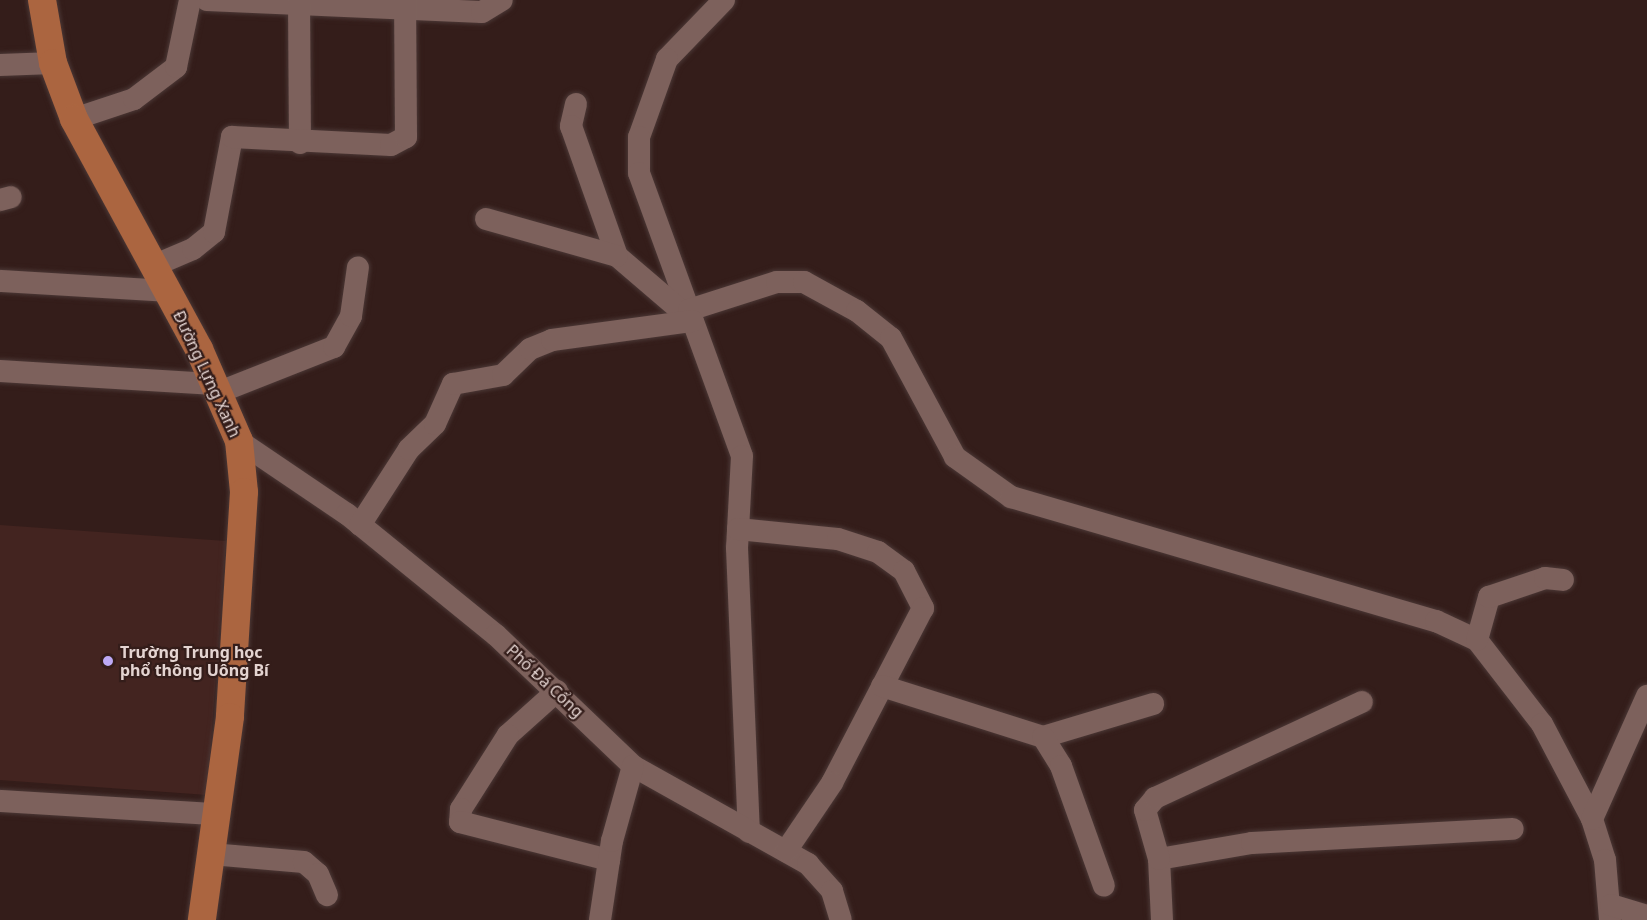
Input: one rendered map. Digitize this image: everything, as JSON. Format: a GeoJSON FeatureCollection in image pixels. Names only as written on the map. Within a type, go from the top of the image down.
{"type":"FeatureCollection","features":[{"type":"Feature","properties":{"kind":"main road","name":"Đường Lựng Xanh"},"geometry":{"type":"LineString","coordinates":[[42,0],[53,63],[74,119],[168,291],[216,388],[239,441],[244,492],[230,717],[214,814],[202,920]]}},
{"type":"Feature","properties":{"kind":"street"},"geometry":{"type":"LineString","coordinates":[[74,119],[134,99],[176,67],[190,0]]}},
{"type":"Feature","properties":{"kind":"street"},"geometry":{"type":"LineString","coordinates":[[207,0],[405,4],[482,12],[502,0]]}},
{"type":"Feature","properties":{"kind":"street"},"geometry":{"type":"LineString","coordinates":[[724,0],[667,59],[639,137],[646,204],[691,316],[742,456],[738,529],[750,832]]}},
{"type":"Feature","properties":{"kind":"street"},"geometry":{"type":"LineString","coordinates":[[299,3],[300,143]]}},
{"type":"Feature","properties":{"kind":"street"},"geometry":{"type":"LineString","coordinates":[[153,266],[194,249],[214,232],[232,137],[300,143],[392,145],[406,137],[405,4]]}},
{"type":"Feature","properties":{"kind":"street"},"geometry":{"type":"LineString","coordinates":[[0,65],[53,63]]}},
{"type":"Feature","properties":{"kind":"street"},"geometry":{"type":"LineString","coordinates":[[576,104],[571,126],[617,256]]}},
{"type":"Feature","properties":{"kind":"street"},"geometry":{"type":"LineString","coordinates":[[486,219],[617,256],[691,316]]}},
{"type":"Feature","properties":{"kind":"street"},"geometry":{"type":"LineString","coordinates":[[0,371],[216,388],[334,346],[351,316],[358,267]]}},
{"type":"Feature","properties":{"kind":"street"},"geometry":{"type":"LineString","coordinates":[[0,281],[168,291]]}},
{"type":"Feature","properties":{"kind":"street"},"geometry":{"type":"LineString","coordinates":[[360,525],[409,449],[435,424],[453,384],[503,375],[530,349],[552,340],[691,316],[777,282],[804,282],[857,311],[891,338],[955,457],[1011,497],[1436,621],[1478,640],[1542,724],[1592,819],[1611,912],[1647,916]]}},
{"type":"Feature","properties":{"kind":"street","name":"Phố Đá Cổng"},"geometry":{"type":"LineString","coordinates":[[239,441],[360,525],[557,691],[633,766],[786,851],[819,873],[832,891],[841,920]]}},
{"type":"Feature","properties":{"kind":"street"},"geometry":{"type":"LineString","coordinates":[[738,529],[859,544],[903,571],[923,609],[832,783],[786,851]]}},
{"type":"Feature","properties":{"kind":"street"},"geometry":{"type":"LineString","coordinates":[[1478,640],[1489,597],[1545,578],[1563,580]]}},
{"type":"Feature","properties":{"kind":"street"},"geometry":{"type":"LineString","coordinates":[[882,686],[1043,737],[1153,704]]}},
{"type":"Feature","properties":{"kind":"street"},"geometry":{"type":"LineString","coordinates":[[557,691],[508,735],[460,809],[460,822],[609,860]]}},
{"type":"Feature","properties":{"kind":"street"},"geometry":{"type":"LineString","coordinates":[[1592,819],[1647,696]]}},
{"type":"Feature","properties":{"kind":"street"},"geometry":{"type":"LineString","coordinates":[[1162,920],[1160,859],[1146,825],[1145,810],[1155,798],[1362,702]]}},
{"type":"Feature","properties":{"kind":"street"},"geometry":{"type":"LineString","coordinates":[[1043,737],[1061,766],[1104,886]]}},
{"type":"Feature","properties":{"kind":"street"},"geometry":{"type":"LineString","coordinates":[[600,920],[609,860],[633,766]]}},
{"type":"Feature","properties":{"kind":"street"},"geometry":{"type":"LineString","coordinates":[[0,801],[214,814]]}},
{"type":"Feature","properties":{"kind":"street"},"geometry":{"type":"LineString","coordinates":[[1160,859],[1252,843],[1513,829]]}},
{"type":"Feature","properties":{"kind":"street"},"geometry":{"type":"LineString","coordinates":[[211,854],[304,862],[318,874],[327,895]]}},
{"type":"Feature","properties":{"kind":"shaded area","name":"Trường Trung học phổ thông Uông Bí"},"geometry":{"type":"Polygon","coordinates":[[[0,525],[226,541],[207,795],[0,780],[0,525]]]}},
{"type":"Feature","properties":{"kind":"place","name":"Trường Trung học phổ thông Uông Bí"},"geometry":{"type":"Point","coordinates":[108,661]}}]}
